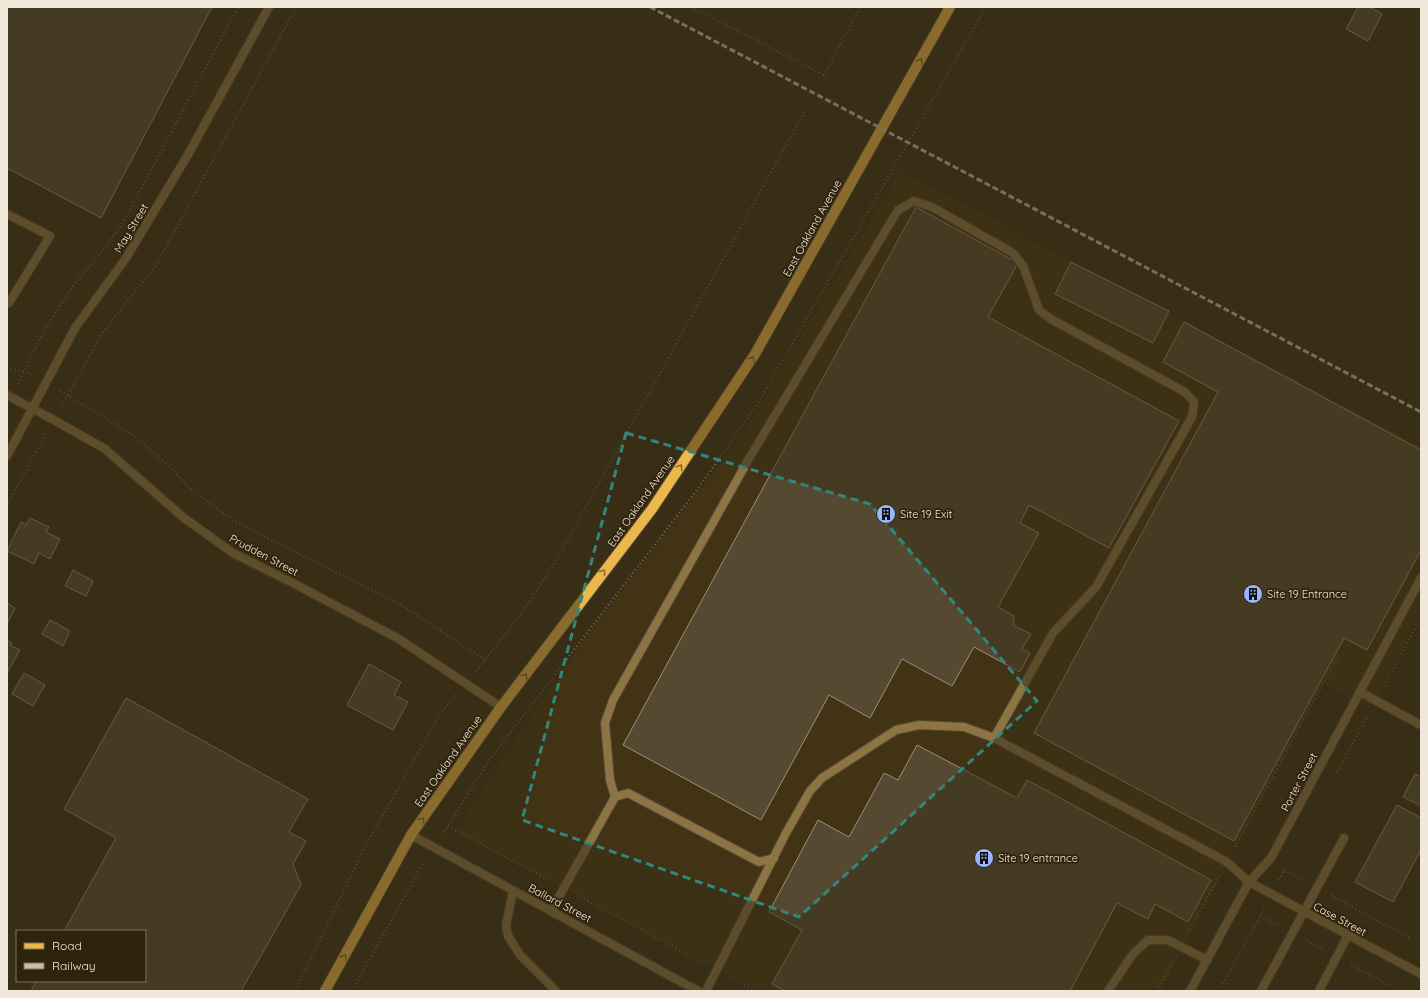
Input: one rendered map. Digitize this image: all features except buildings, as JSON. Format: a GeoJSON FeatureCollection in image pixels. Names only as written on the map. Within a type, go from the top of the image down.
{"type":"FeatureCollection","features":[{"type":"Feature","properties":{"kind":"main road","name":"East Oakland Avenue"},"geometry":{"type":"LineString","coordinates":[[325,991],[411,835],[501,706],[652,509],[755,354],[950,7]]}},
{"type":"Feature","properties":{"kind":"street","name":"May Street"},"geometry":{"type":"LineString","coordinates":[[7,456],[75,328],[126,258],[189,153],[269,7]]}},
{"type":"Feature","properties":{"kind":"street"},"geometry":{"type":"LineString","coordinates":[[615,797],[610,780],[605,723],[613,700],[750,457],[898,210],[914,201],[932,207],[1013,253],[1023,266],[1039,310],[1051,319],[1185,392],[1194,402],[1192,417],[1096,587],[1053,633],[994,738]]}},
{"type":"Feature","properties":{"kind":"street"},"geometry":{"type":"LineString","coordinates":[[7,214],[50,236],[9,303],[7,302]]}},
{"type":"Feature","properties":{"kind":"street","name":"Prudden Street"},"geometry":{"type":"LineString","coordinates":[[9,397],[54,420],[105,449],[184,518],[233,553],[289,580],[399,639],[501,706]]}},
{"type":"Feature","properties":{"kind":"street","name":"Porter Street"},"geometry":{"type":"LineString","coordinates":[[1190,991],[1249,882],[1271,858],[1421,578]]}},
{"type":"Feature","properties":{"kind":"street"},"geometry":{"type":"LineString","coordinates":[[1360,692],[1421,725]]}},
{"type":"Feature","properties":{"kind":"street","name":"Case Street"},"geometry":{"type":"LineString","coordinates":[[706,991],[810,791],[822,778],[896,730],[919,726],[964,727],[994,738],[1227,862],[1249,882],[1421,974]]}},
{"type":"Feature","properties":{"kind":"street"},"geometry":{"type":"LineString","coordinates":[[552,911],[615,797],[628,793],[759,862],[774,858]]}},
{"type":"Feature","properties":{"kind":"street","name":"Ballard Street"},"geometry":{"type":"LineString","coordinates":[[411,835],[698,991]]}},
{"type":"Feature","properties":{"kind":"street"},"geometry":{"type":"LineString","coordinates":[[1261,991],[1344,838]]}},
{"type":"Feature","properties":{"kind":"street"},"geometry":{"type":"LineString","coordinates":[[513,890],[506,925],[508,936],[520,954],[556,991]]}},
{"type":"Feature","properties":{"kind":"street"},"geometry":{"type":"LineString","coordinates":[[1319,991],[1348,935]]}},
{"type":"Feature","properties":{"kind":"street"},"geometry":{"type":"LineString","coordinates":[[1108,991],[1133,954],[1148,940],[1168,940],[1207,960]]}},
{"type":"Feature","properties":{"kind":"path"},"geometry":{"type":"LineString","coordinates":[[9,397],[25,370],[43,332],[71,289],[105,248],[124,221],[238,7]]}},
{"type":"Feature","properties":{"kind":"path"},"geometry":{"type":"LineString","coordinates":[[7,505],[103,332],[157,264],[296,7]]}},
{"type":"Feature","properties":{"kind":"path"},"geometry":{"type":"LineString","coordinates":[[691,7],[824,76],[860,7]]}},
{"type":"Feature","properties":{"kind":"path"},"geometry":{"type":"LineString","coordinates":[[295,991],[368,842],[440,714],[518,620],[556,560],[806,109]]}},
{"type":"Feature","properties":{"kind":"path"},"geometry":{"type":"LineString","coordinates":[[7,369],[25,370],[132,434],[166,464],[192,490],[234,521],[404,606],[485,660]]}},
{"type":"Feature","properties":{"kind":"path"},"geometry":{"type":"LineString","coordinates":[[1156,991],[1339,654]]}},
{"type":"Feature","properties":{"kind":"path"},"geometry":{"type":"LineString","coordinates":[[448,826],[754,991]]}},
{"type":"Feature","properties":{"kind":"path"},"geometry":{"type":"LineString","coordinates":[[1284,870],[1410,939]]}},
{"type":"Feature","properties":{"kind":"highlighted area"},"geometry":{"type":"Polygon","coordinates":[[[626,433],[870,504],[1037,701],[799,917],[522,820],[626,433]]]}},
{"type":"Feature","properties":{"kind":"shaded area"},"geometry":{"type":"Polygon","coordinates":[[[901,171],[1421,446],[1421,612],[1370,709],[1322,684],[1161,991],[759,991],[455,831],[584,639],[738,441],[901,171]]]}},
{"type":"Feature","properties":{"kind":"railway"},"geometry":{"type":"LineString","coordinates":[[650,7],[1421,412]]}},
{"type":"Feature","properties":{"kind":"place","name":"Site 19 Exit"},"geometry":{"type":"Point","coordinates":[886,514]}},
{"type":"Feature","properties":{"kind":"place","name":"Site 19 Entrance"},"geometry":{"type":"Point","coordinates":[1253,594]}},
{"type":"Feature","properties":{"kind":"place","name":"Site 19 entrance"},"geometry":{"type":"Point","coordinates":[984,858]}}]}
